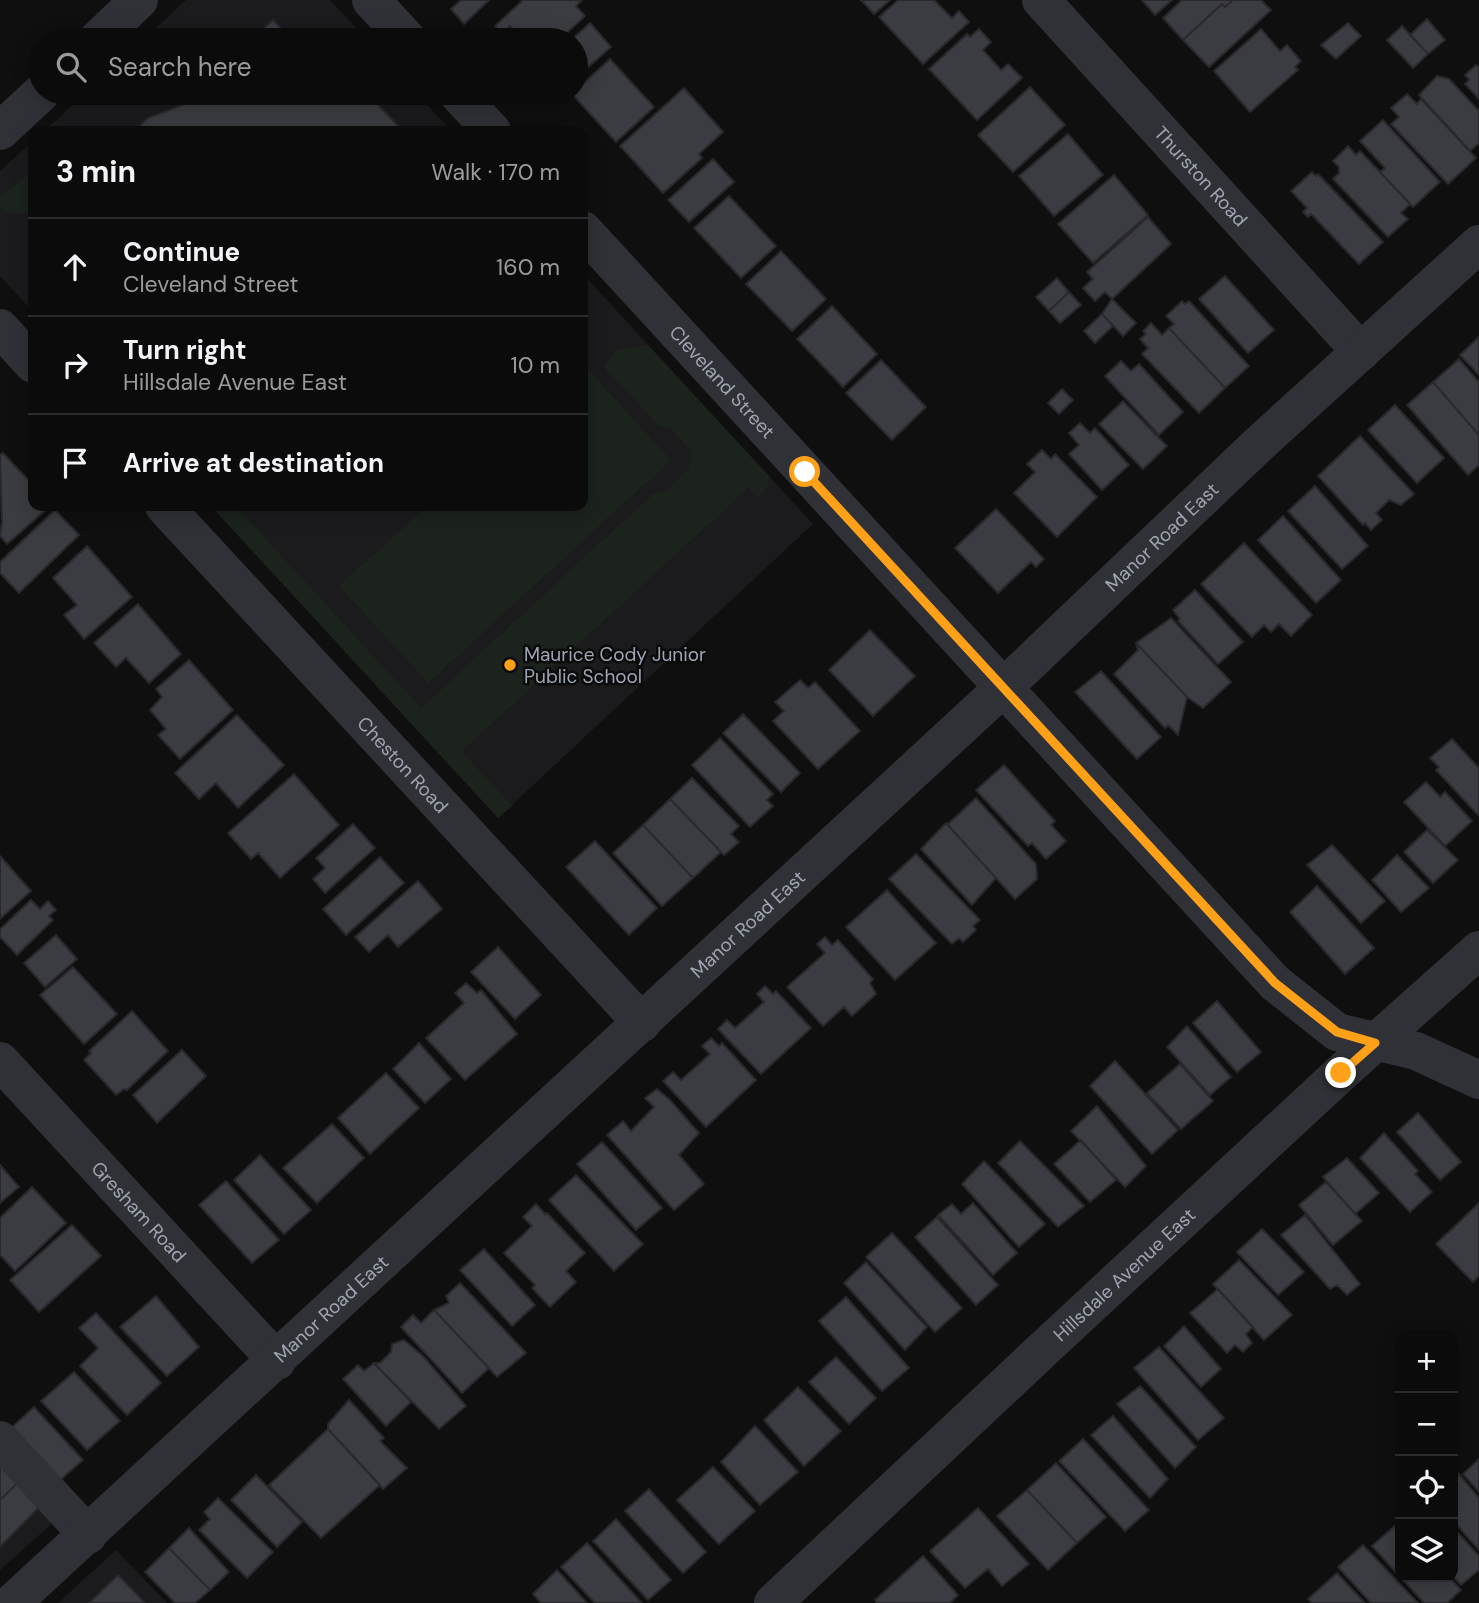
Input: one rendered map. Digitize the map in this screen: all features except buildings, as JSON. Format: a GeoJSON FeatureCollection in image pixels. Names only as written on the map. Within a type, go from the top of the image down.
{"type":"FeatureCollection","features":[{"type":"Feature","properties":{"kind":"street"},"geometry":{"type":"LineString","coordinates":[[110,28],[139,0]]}},
{"type":"Feature","properties":{"kind":"street"},"geometry":{"type":"LineString","coordinates":[[371,0],[397,28]]}},
{"type":"Feature","properties":{"kind":"street","name":"Thurston Road"},"geometry":{"type":"LineString","coordinates":[[1041,0],[1361,352]]}},
{"type":"Feature","properties":{"kind":"street"},"geometry":{"type":"LineString","coordinates":[[0,131],[28,105]]}},
{"type":"Feature","properties":{"kind":"street"},"geometry":{"type":"LineString","coordinates":[[468,105],[487,126]]}},
{"type":"Feature","properties":{"kind":"street","name":"Cleveland Street"},"geometry":{"type":"LineString","coordinates":[[588,235],[1275,983],[1337,1032],[1416,1051],[1479,1080]]}},
{"type":"Feature","properties":{"kind":"street","name":"Manor Road East"},"geometry":{"type":"LineString","coordinates":[[12,1603],[1004,687],[1259,444],[1479,244]]}},
{"type":"Feature","properties":{"kind":"street"},"geometry":{"type":"LineString","coordinates":[[0,328],[28,359]]}},
{"type":"Feature","properties":{"kind":"street","name":"Cheston Road"},"geometry":{"type":"LineString","coordinates":[[169,511],[642,1023]]}},
{"type":"Feature","properties":{"kind":"street","name":"Hillsdale Avenue East"},"geometry":{"type":"LineString","coordinates":[[773,1603],[1070,1324],[1479,950]]}},
{"type":"Feature","properties":{"kind":"street","name":"Gresham Road"},"geometry":{"type":"LineString","coordinates":[[0,1061],[276,1361]]}},
{"type":"Feature","properties":{"kind":"street"},"geometry":{"type":"LineString","coordinates":[[0,1440],[88,1535]]}},
{"type":"Feature","properties":{"kind":"shaded area"},"geometry":{"type":"Polygon","coordinates":[[[186,0],[330,0],[356,28],[156,28],[186,0]]]}},
{"type":"Feature","properties":{"kind":"shaded area"},"geometry":{"type":"Polygon","coordinates":[[[73,105],[427,105],[446,126],[50,126],[73,105]]]}},
{"type":"Feature","properties":{"kind":"shaded area"},"geometry":{"type":"Polygon","coordinates":[[[28,146],[28,307],[0,276],[0,171],[28,146]]]}},
{"type":"Feature","properties":{"kind":"shaded area"},"geometry":{"type":"Polygon","coordinates":[[[28,175],[28,213],[6,213],[0,207],[0,196],[28,175]]]}},
{"type":"Feature","properties":{"kind":"shaded area","name":"Maurice Cody Junior Public School"},"geometry":{"type":"Polygon","coordinates":[[[588,279],[813,524],[498,818],[216,511],[588,511],[588,279]]]}},
{"type":"Feature","properties":{"kind":"shaded area"},"geometry":{"type":"Polygon","coordinates":[[[648,345],[770,477],[768,486],[758,497],[749,487],[462,751],[512,806],[498,818],[216,511],[241,511],[421,708],[653,494],[666,491],[689,469],[691,451],[669,427],[660,427],[604,367],[618,349],[648,345]]]}},
{"type":"Feature","properties":{"kind":"shaded area"},"geometry":{"type":"Polygon","coordinates":[[[588,369],[671,460],[428,683],[339,586],[422,511],[588,511],[588,369]]]}},
{"type":"Feature","properties":{"kind":"shaded area"},"geometry":{"type":"Polygon","coordinates":[[[0,1426],[73,1505],[0,1570],[0,1426]]]}},
{"type":"Feature","properties":{"kind":"shaded area"},"geometry":{"type":"Polygon","coordinates":[[[116,1550],[167,1603],[58,1603],[116,1550]]]}},
{"type":"Feature","properties":{"kind":"place","name":"Maurice Cody Junior Public School"},"geometry":{"type":"Point","coordinates":[510,665]}},
{"type":"Feature","properties":{"kind":"route"},"geometry":{"type":"LineString","coordinates":[[805,472],[1275,983],[1337,1032],[1375,1043],[1341,1073]]}}]}
